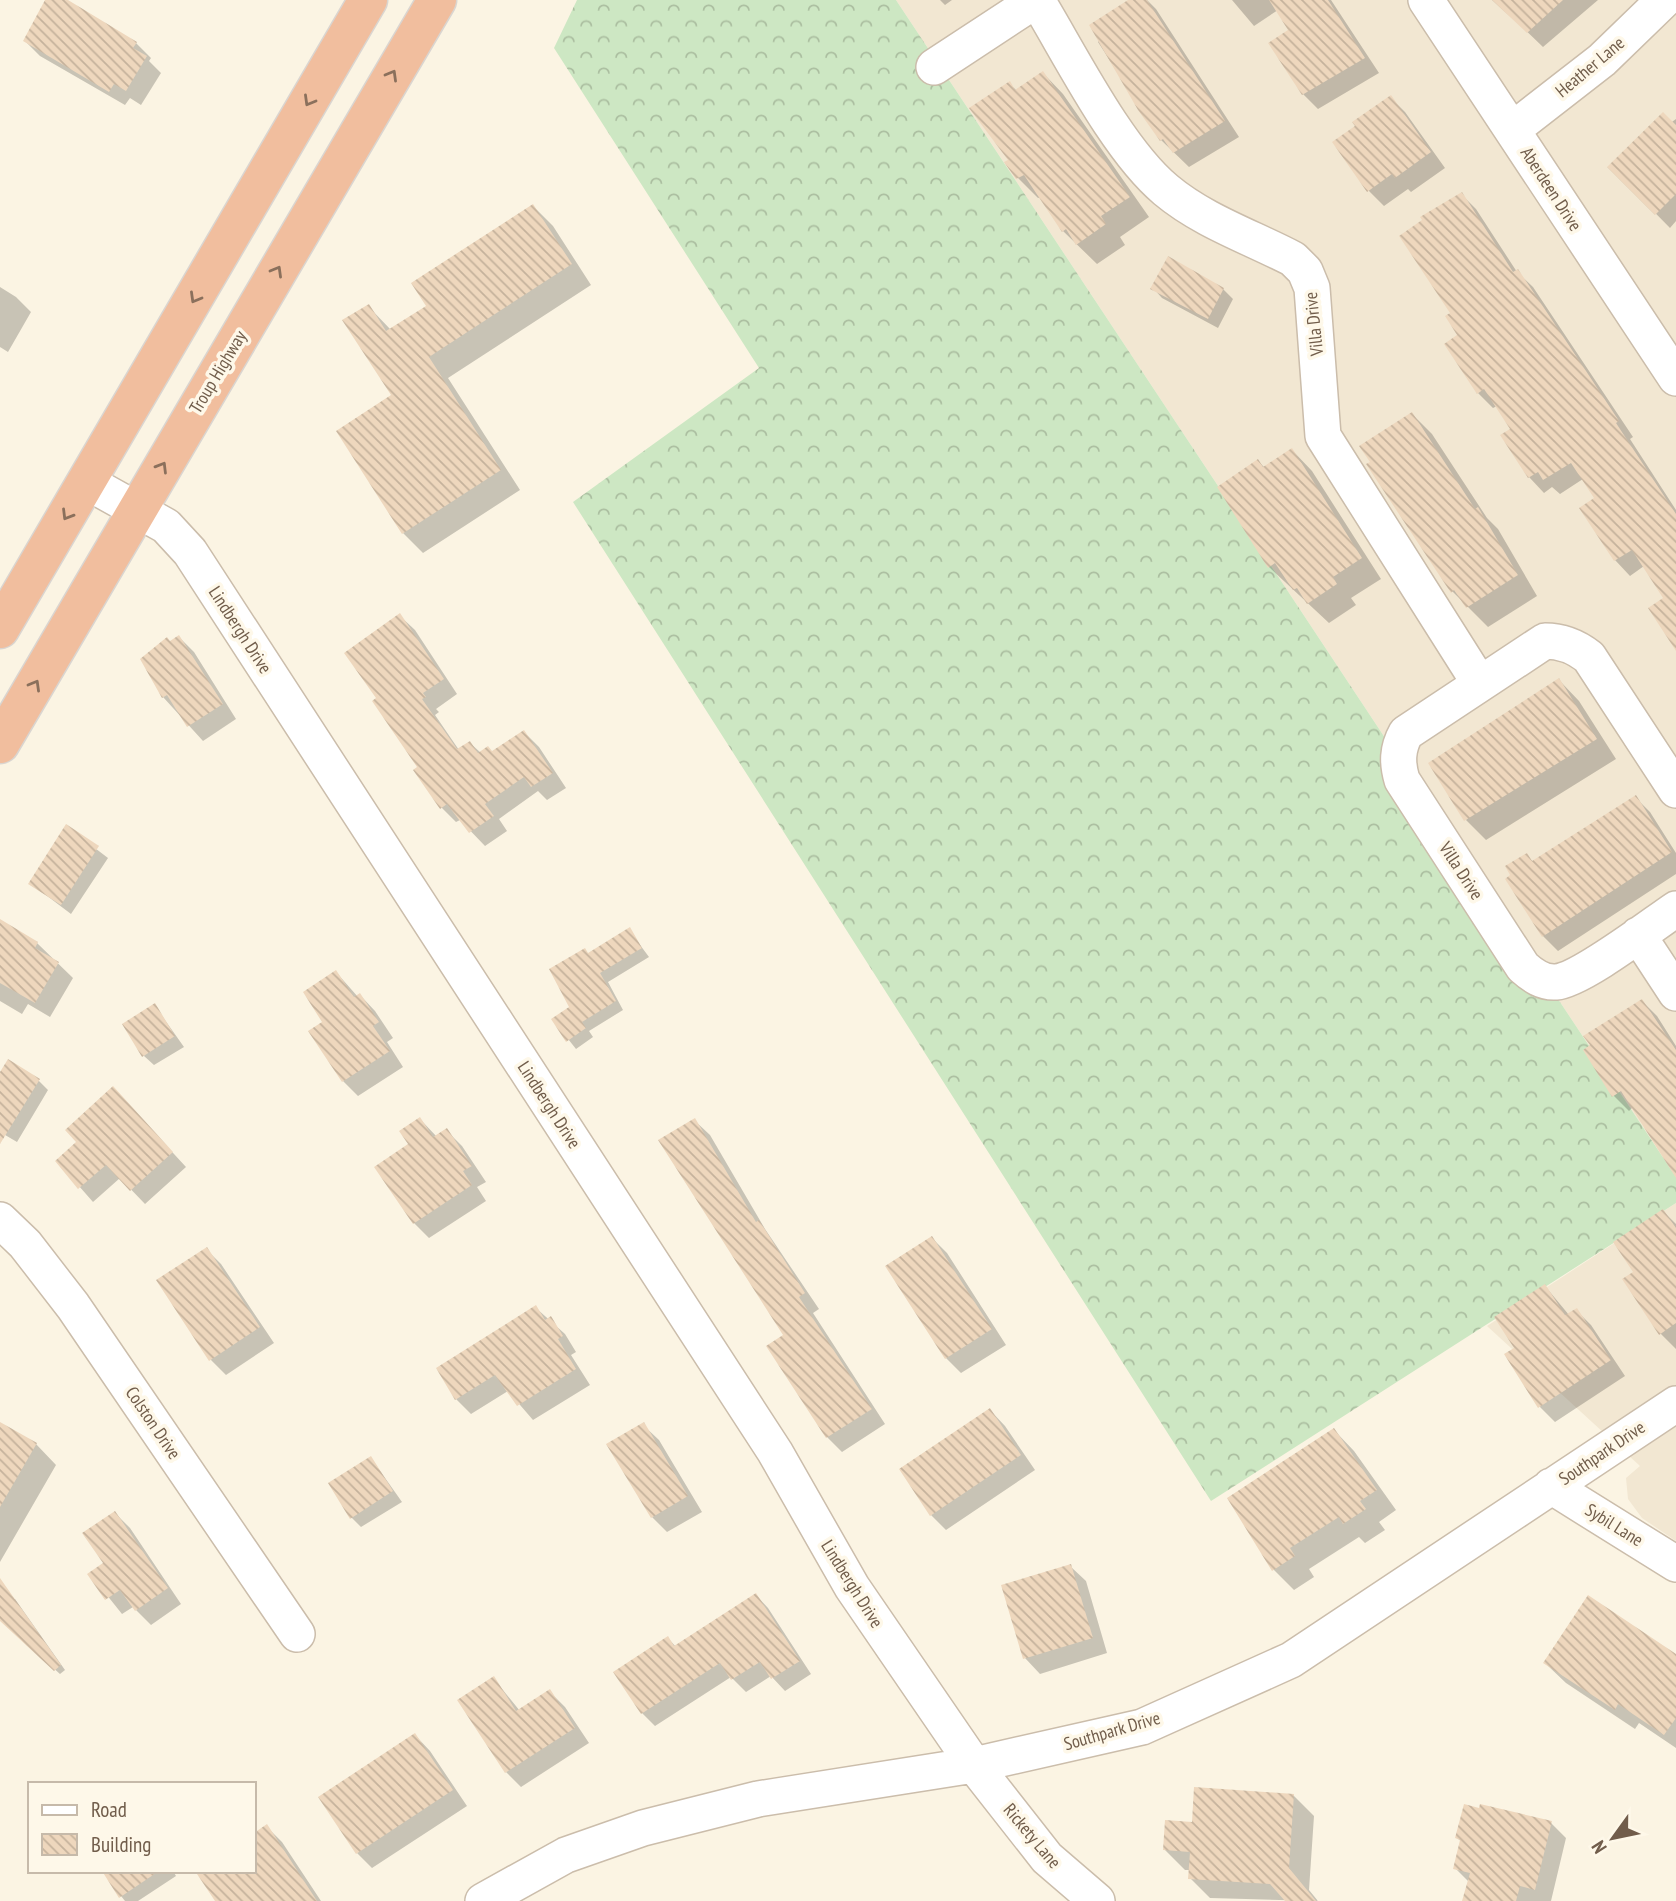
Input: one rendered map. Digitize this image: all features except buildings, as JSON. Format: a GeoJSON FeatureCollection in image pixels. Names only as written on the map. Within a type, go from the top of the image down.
{"type":"FeatureCollection","features":[{"type":"Feature","properties":{"kind":"highway"},"geometry":{"type":"LineString","coordinates":[[0,629],[368,0]]}},
{"type":"Feature","properties":{"kind":"highway","name":"Troup Highway"},"geometry":{"type":"LineString","coordinates":[[0,744],[437,0]]}},
{"type":"Feature","properties":{"kind":"street"},"geometry":{"type":"LineString","coordinates":[[934,67],[1036,0]]}},
{"type":"Feature","properties":{"kind":"street","name":"Villa Drive"},"geometry":{"type":"LineString","coordinates":[[1036,0],[1133,156],[1166,190],[1194,210],[1293,259],[1305,271],[1312,288],[1323,436],[1480,684]]}},
{"type":"Feature","properties":{"kind":"street","name":"Aberdeen Drive"},"geometry":{"type":"LineString","coordinates":[[1426,0],[1676,378]]}},
{"type":"Feature","properties":{"kind":"street","name":"Heather Lane"},"geometry":{"type":"LineString","coordinates":[[1512,130],[1601,60],[1664,0]]}},
{"type":"Feature","properties":{"kind":"street","name":"Lindbergh Drive"},"geometry":{"type":"LineString","coordinates":[[87,482],[166,526],[190,552],[775,1452],[852,1587],[974,1765]]}},
{"type":"Feature","properties":{"kind":"street","name":"Villa Drive"},"geometry":{"type":"LineString","coordinates":[[1676,790],[1589,657],[1577,648],[1558,641],[1545,641],[1406,733],[1399,745],[1398,766],[1402,780],[1523,967],[1531,975],[1544,981],[1570,978],[1676,909]]}},
{"type":"Feature","properties":{"kind":"street"},"geometry":{"type":"LineString","coordinates":[[1638,934],[1676,993]]}},
{"type":"Feature","properties":{"kind":"street","name":"Colston Drive"},"geometry":{"type":"LineString","coordinates":[[0,1220],[24,1244],[73,1306],[297,1634]]}},
{"type":"Feature","properties":{"kind":"street","name":"Southpark Drive"},"geometry":{"type":"LineString","coordinates":[[483,1901],[566,1855],[643,1828],[758,1799],[974,1765],[1142,1727],[1291,1660],[1676,1404]]}},
{"type":"Feature","properties":{"kind":"street","name":"Sybil Lane"},"geometry":{"type":"LineString","coordinates":[[1551,1486],[1676,1564]]}},
{"type":"Feature","properties":{"kind":"street","name":"Rickety Lane"},"geometry":{"type":"LineString","coordinates":[[974,1765],[1047,1858],[1097,1901]]}},
{"type":"Feature","properties":{"kind":"shaded area"},"geometry":{"type":"Polygon","coordinates":[[[896,0],[1676,0],[1676,1177],[896,0]]]}},
{"type":"Feature","properties":{"kind":"shaded area"},"geometry":{"type":"Polygon","coordinates":[[[1676,1203],[1676,1541],[1642,1518],[1628,1499],[1626,1478],[1640,1466],[1487,1326],[1676,1203]]]}},
{"type":"Feature","properties":{"kind":"green space"},"geometry":{"type":"Polygon","coordinates":[[[577,0],[896,0],[1676,1177],[1676,1203],[1211,1501],[573,502],[759,368],[554,48],[577,0]]]}}]}
